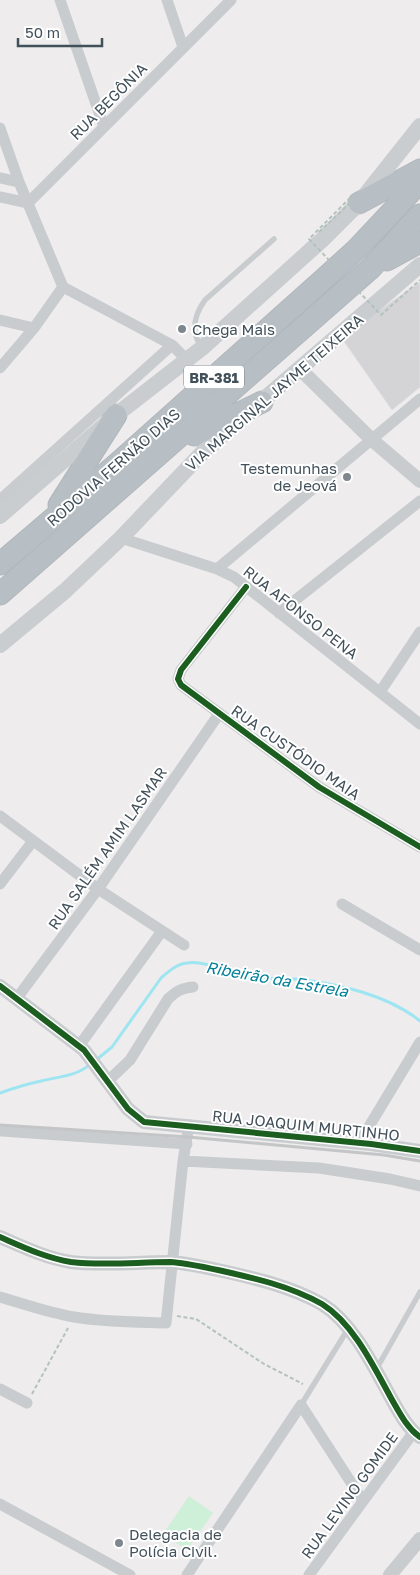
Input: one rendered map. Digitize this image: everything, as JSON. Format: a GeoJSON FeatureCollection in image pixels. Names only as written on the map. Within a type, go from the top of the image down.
{"type":"FeatureCollection","features":[{"type":"Feature","properties":{"kind":"highway"},"geometry":{"type":"LineString","coordinates":[[359,203],[420,170]]}},
{"type":"Feature","properties":{"kind":"highway","name":"RODOVIA FERNÃO DIAS"},"geometry":{"type":"LineString","coordinates":[[0,564],[118,463],[326,277],[363,242],[420,182]]}},
{"type":"Feature","properties":{"kind":"highway","name":"RODOVIA FERNÃO DIAS"},"geometry":{"type":"LineString","coordinates":[[0,594],[371,268],[420,215]]}},
{"type":"Feature","properties":{"kind":"highway"},"geometry":{"type":"LineString","coordinates":[[371,268],[420,242]]}},
{"type":"Feature","properties":{"kind":"highway"},"geometry":{"type":"LineString","coordinates":[[169,447],[262,402]]}},
{"type":"Feature","properties":{"kind":"highway"},"geometry":{"type":"LineString","coordinates":[[47,524],[116,414]]}},
{"type":"Feature","properties":{"kind":"main road"},"geometry":{"type":"LineString","coordinates":[[0,516],[116,414],[202,348],[316,245],[359,203],[420,126]]}},
{"type":"Feature","properties":{"kind":"main road","name":"VIA MARGINAL JAYME TEIXEIRA"},"geometry":{"type":"LineString","coordinates":[[0,645],[65,591],[121,538],[205,450],[420,264]]}},
{"type":"Feature","properties":{"kind":"street"},"geometry":{"type":"LineString","coordinates":[[60,0],[104,127]]}},
{"type":"Feature","properties":{"kind":"street"},"geometry":{"type":"LineString","coordinates":[[167,0],[183,47]]}},
{"type":"Feature","properties":{"kind":"street","name":"RUA BEGÔNIA"},"geometry":{"type":"LineString","coordinates":[[28,203],[231,0]]}},
{"type":"Feature","properties":{"kind":"street"},"geometry":{"type":"LineString","coordinates":[[0,128],[19,182],[63,287],[172,345],[187,360]]}},
{"type":"Feature","properties":{"kind":"street"},"geometry":{"type":"LineString","coordinates":[[0,178],[19,182]]}},
{"type":"Feature","properties":{"kind":"street"},"geometry":{"type":"LineString","coordinates":[[0,196],[28,203]]}},
{"type":"Feature","properties":{"kind":"street"},"geometry":{"type":"LineString","coordinates":[[0,368],[34,328],[63,287]]}},
{"type":"Feature","properties":{"kind":"street"},"geometry":{"type":"LineString","coordinates":[[0,320],[34,328]]}},
{"type":"Feature","properties":{"kind":"street"},"geometry":{"type":"LineString","coordinates":[[0,500],[172,345]]}},
{"type":"Feature","properties":{"kind":"street"},"geometry":{"type":"LineString","coordinates":[[300,369],[371,439],[420,481]]}},
{"type":"Feature","properties":{"kind":"street"},"geometry":{"type":"LineString","coordinates":[[217,569],[420,399]]}},
{"type":"Feature","properties":{"kind":"street"},"geometry":{"type":"LineString","coordinates":[[279,613],[420,501]]}},
{"type":"Feature","properties":{"kind":"street","name":"RUA AFONSO PENA"},"geometry":{"type":"LineString","coordinates":[[121,538],[217,569],[234,577],[420,724]]}},
{"type":"Feature","properties":{"kind":"street","name":"RUA CUSTÓDIO MAIA"},"geometry":{"type":"LineString","coordinates":[[246,587],[181,670],[178,678],[186,690],[319,787],[420,847]]}},
{"type":"Feature","properties":{"kind":"street"},"geometry":{"type":"LineString","coordinates":[[380,692],[420,632]]}},
{"type":"Feature","properties":{"kind":"street","name":"RUA SALÉM AMIM LASMAR"},"geometry":{"type":"LineString","coordinates":[[17,998],[98,889],[220,714]]}},
{"type":"Feature","properties":{"kind":"street"},"geometry":{"type":"LineString","coordinates":[[0,816],[98,889],[184,945]]}},
{"type":"Feature","properties":{"kind":"street"},"geometry":{"type":"LineString","coordinates":[[0,884],[33,841]]}},
{"type":"Feature","properties":{"kind":"street"},"geometry":{"type":"LineString","coordinates":[[342,904],[420,950]]}},
{"type":"Feature","properties":{"kind":"street"},"geometry":{"type":"LineString","coordinates":[[82,1048],[162,931]]}},
{"type":"Feature","properties":{"kind":"street","name":"RUA JOAQUIM MURTINHO"},"geometry":{"type":"LineString","coordinates":[[0,986],[82,1048],[128,1109],[144,1122],[189,1125],[420,1151]]}},
{"type":"Feature","properties":{"kind":"street"},"geometry":{"type":"LineString","coordinates":[[103,1077],[130,1060],[168,999],[175,992],[193,987]]}},
{"type":"Feature","properties":{"kind":"street"},"geometry":{"type":"LineString","coordinates":[[359,1143],[419,1044]]}},
{"type":"Feature","properties":{"kind":"street"},"geometry":{"type":"LineString","coordinates":[[0,1297],[45,1311],[74,1317],[123,1322],[166,1319],[183,1160],[189,1125]]}},
{"type":"Feature","properties":{"kind":"street"},"geometry":{"type":"LineString","coordinates":[[2,1132],[187,1144]]}},
{"type":"Feature","properties":{"kind":"street"},"geometry":{"type":"LineString","coordinates":[[183,1160],[319,1168],[390,1179],[420,1186]]}},
{"type":"Feature","properties":{"kind":"street"},"geometry":{"type":"LineString","coordinates":[[0,1237],[40,1254],[71,1262],[128,1264],[171,1262],[219,1270],[257,1278],[323,1305],[336,1315],[362,1347],[400,1414],[417,1435]]}},
{"type":"Feature","properties":{"kind":"street"},"geometry":{"type":"LineString","coordinates":[[0,1389],[27,1403]]}},
{"type":"Feature","properties":{"kind":"street"},"geometry":{"type":"LineString","coordinates":[[187,1575],[301,1405],[363,1502]]}},
{"type":"Feature","properties":{"kind":"street","name":"RUA LEVINO GOMIDE"},"geometry":{"type":"LineString","coordinates":[[310,1575],[363,1502],[417,1435]]}},
{"type":"Feature","properties":{"kind":"street"},"geometry":{"type":"LineString","coordinates":[[0,1504],[130,1575]]}},
{"type":"Feature","properties":{"kind":"street"},"geometry":{"type":"LineString","coordinates":[[390,1575],[420,1539]]}},
{"type":"Feature","properties":{"kind":"lane"},"geometry":{"type":"LineString","coordinates":[[202,348],[195,335],[194,326],[199,309],[205,300],[274,239]]}},
{"type":"Feature","properties":{"kind":"lane"},"geometry":{"type":"LineString","coordinates":[[376,1370],[420,1292]]}},
{"type":"Feature","properties":{"kind":"lane"},"geometry":{"type":"LineString","coordinates":[[301,1405],[348,1329]]}},
{"type":"Feature","properties":{"kind":"path"},"geometry":{"type":"LineString","coordinates":[[319,232],[351,202],[349,199],[309,239],[381,315],[420,280]]}},
{"type":"Feature","properties":{"kind":"path"},"geometry":{"type":"LineString","coordinates":[[27,1403],[74,1317]]}},
{"type":"Feature","properties":{"kind":"path"},"geometry":{"type":"LineString","coordinates":[[166,1319],[196,1319],[264,1364],[311,1388]]}},
{"type":"Feature","properties":{"kind":"green space"},"geometry":{"type":"Polygon","coordinates":[[[189,1496],[213,1513],[187,1550],[163,1534],[189,1496]]]}},
{"type":"Feature","properties":{"kind":"building"},"geometry":{"type":"Polygon","coordinates":[[[420,282],[420,387],[392,410],[341,337],[420,282]]]}},
{"type":"Feature","properties":{"kind":"waterway","name":"Ribeirão da Estrela"},"geometry":{"type":"LineString","coordinates":[[96,1060],[112,1047],[161,978],[176,966],[187,963],[202,963],[246,977],[295,979],[344,987],[393,1004],[420,1021]]}},
{"type":"Feature","properties":{"kind":"waterway","name":"Ribeirão da Estrela"},"geometry":{"type":"LineString","coordinates":[[0,1093],[31,1083],[73,1074],[89,1065]]}},
{"type":"Feature","properties":{"kind":"railway"},"geometry":{"type":"LineString","coordinates":[[0,1125],[188,1137],[384,1155],[420,1161]]}},
{"type":"Feature","properties":{"kind":"cycle path"},"geometry":{"type":"LineString","coordinates":[[246,587],[181,670],[178,679],[181,685],[319,787],[420,847]]}},
{"type":"Feature","properties":{"kind":"cycle path"},"geometry":{"type":"LineString","coordinates":[[0,986],[84,1050],[128,1109],[144,1122],[371,1144],[420,1151]]}},
{"type":"Feature","properties":{"kind":"cycle path"},"geometry":{"type":"LineString","coordinates":[[0,1237],[35,1252],[71,1262],[96,1264],[182,1263],[285,1287],[310,1298],[333,1312],[353,1334],[362,1346],[404,1419],[420,1437]]}},
{"type":"Feature","properties":{"kind":"place","name":"Chega Mais"},"geometry":{"type":"Point","coordinates":[182,329]}},
{"type":"Feature","properties":{"kind":"place","name":"Testemunhas de Jeová"},"geometry":{"type":"Point","coordinates":[347,477]}},
{"type":"Feature","properties":{"kind":"place","name":"Delegacia de Polícia Civil."},"geometry":{"type":"Point","coordinates":[119,1543]}}]}
